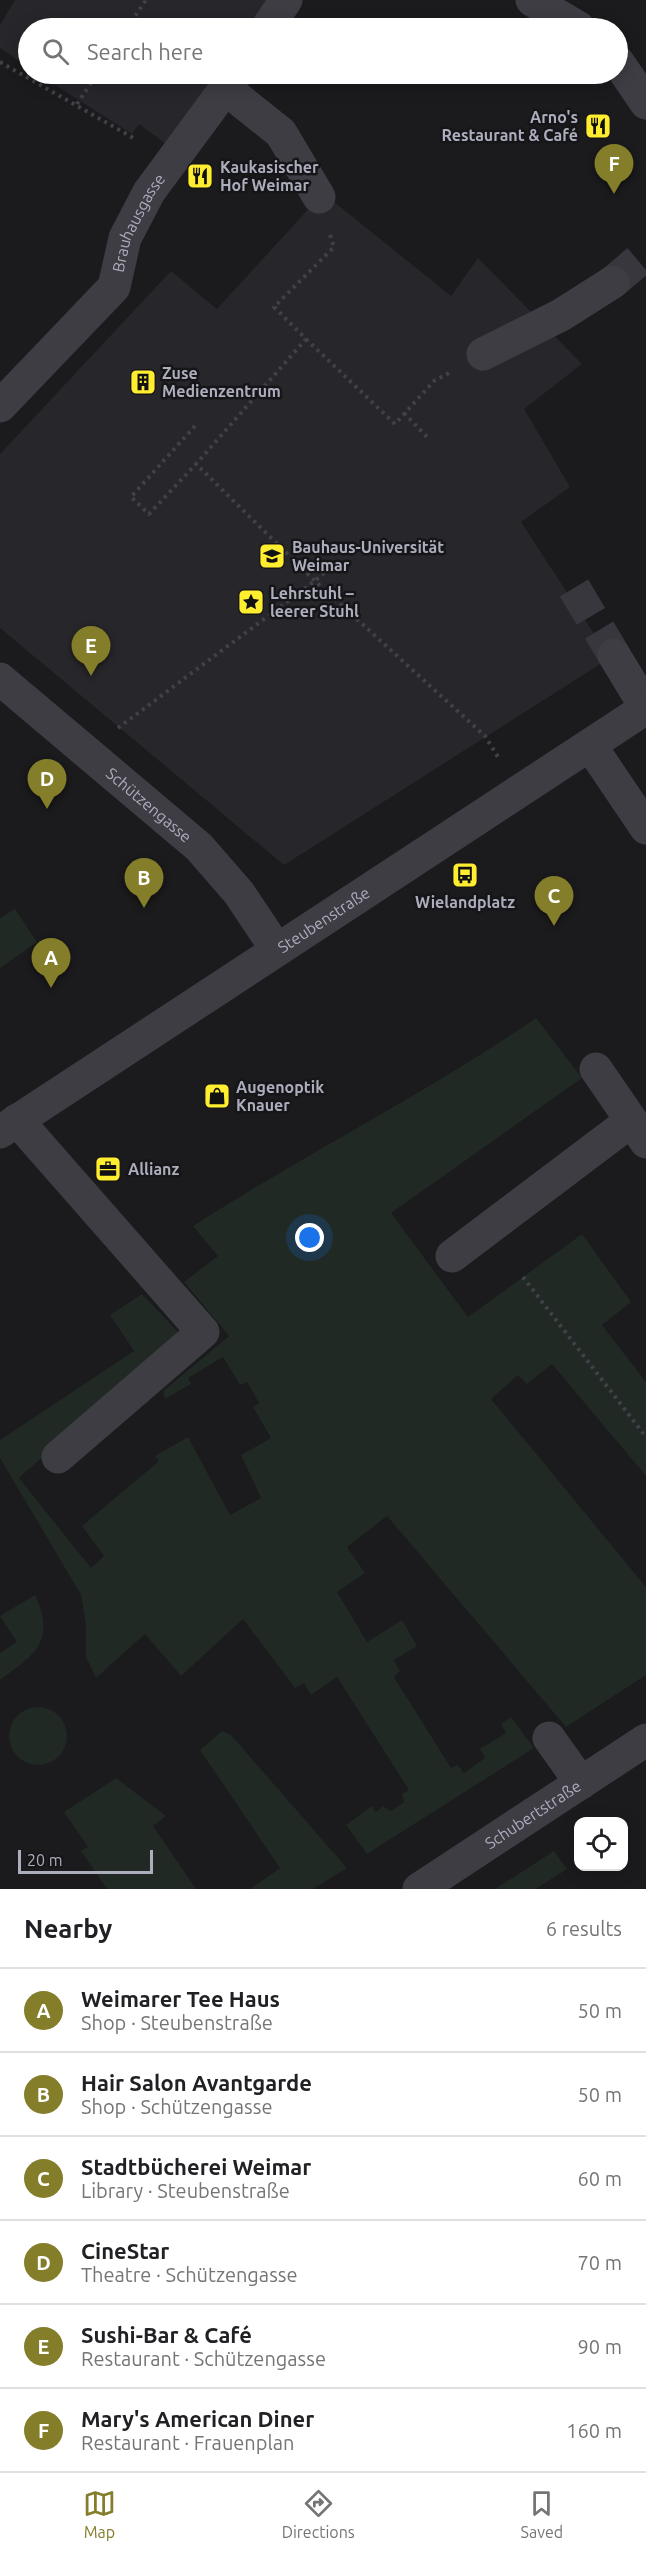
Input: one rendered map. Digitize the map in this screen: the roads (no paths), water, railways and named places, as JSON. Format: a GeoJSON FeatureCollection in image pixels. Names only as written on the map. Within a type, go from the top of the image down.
{"type":"FeatureCollection","features":[{"type":"Feature","properties":{"kind":"street"},"geometry":{"type":"LineString","coordinates":[[274,18],[286,0]]}},
{"type":"Feature","properties":{"kind":"street"},"geometry":{"type":"LineString","coordinates":[[532,0],[562,18]]}},
{"type":"Feature","properties":{"kind":"street"},"geometry":{"type":"LineString","coordinates":[[628,77],[646,103]]}},
{"type":"Feature","properties":{"kind":"street","name":"Brauhausgasse"},"geometry":{"type":"LineString","coordinates":[[0,406],[114,287],[125,238],[149,192],[229,84]]}},
{"type":"Feature","properties":{"kind":"street","name":"Brauhausgasse"},"geometry":{"type":"LineString","coordinates":[[234,84],[281,133],[319,197]]}},
{"type":"Feature","properties":{"kind":"street"},"geometry":{"type":"LineString","coordinates":[[483,354],[561,315],[613,282]]}},
{"type":"Feature","properties":{"kind":"street"},"geometry":{"type":"LineString","coordinates":[[614,655],[646,708]]}},
{"type":"Feature","properties":{"kind":"street","name":"Schützengasse"},"geometry":{"type":"LineString","coordinates":[[0,679],[199,847],[239,893],[277,950]]}},
{"type":"Feature","properties":{"kind":"street","name":"Steubenstraße"},"geometry":{"type":"LineString","coordinates":[[9,1126],[646,708]]}},
{"type":"Feature","properties":{"kind":"street"},"geometry":{"type":"LineString","coordinates":[[590,745],[646,828]]}},
{"type":"Feature","properties":{"kind":"street"},"geometry":{"type":"LineString","coordinates":[[452,1256],[639,1132],[596,1069]]}},
{"type":"Feature","properties":{"kind":"street"},"geometry":{"type":"LineString","coordinates":[[9,1126],[203,1332],[58,1457]]}},
{"type":"Feature","properties":{"kind":"street"},"geometry":{"type":"LineString","coordinates":[[549,1738],[581,1783]]}},
{"type":"Feature","properties":{"kind":"street","name":"Schubertstraße"},"geometry":{"type":"LineString","coordinates":[[419,1889],[646,1740]]}},
{"type":"Feature","properties":{"kind":"tunnel"},"geometry":{"type":"LineString","coordinates":[[613,282],[646,254]]}},
{"type":"Feature","properties":{"kind":"tunnel"},"geometry":{"type":"LineString","coordinates":[[574,588],[614,655]]}},
{"type":"Feature","properties":{"kind":"place","name":"Arno's Restaurant & Café"},"geometry":{"type":"Point","coordinates":[598,126]}},
{"type":"Feature","properties":{"kind":"place","name":"Kaukasischer Hof Weimar"},"geometry":{"type":"Point","coordinates":[200,176]}},
{"type":"Feature","properties":{"kind":"place","name":"Mary's American Diner"},"geometry":{"type":"Point","coordinates":[614,194]}},
{"type":"Feature","properties":{"kind":"place","name":"Zuse Medienzentrum"},"geometry":{"type":"Point","coordinates":[143,382]}},
{"type":"Feature","properties":{"kind":"place","name":"Bauhaus-Universität Weimar"},"geometry":{"type":"Point","coordinates":[272,556]}},
{"type":"Feature","properties":{"kind":"place","name":"Lehrstuhl – leerer Stuhl"},"geometry":{"type":"Point","coordinates":[251,602]}},
{"type":"Feature","properties":{"kind":"place","name":"Sushi-Bar & Café"},"geometry":{"type":"Point","coordinates":[91,676]}},
{"type":"Feature","properties":{"kind":"place","name":"CineStar"},"geometry":{"type":"Point","coordinates":[47,809]}},
{"type":"Feature","properties":{"kind":"place","name":"Wielandplatz"},"geometry":{"type":"Point","coordinates":[465,875]}},
{"type":"Feature","properties":{"kind":"place","name":"Hair Salon Avantgarde"},"geometry":{"type":"Point","coordinates":[144,908]}},
{"type":"Feature","properties":{"kind":"place","name":"Stadtbücherei Weimar"},"geometry":{"type":"Point","coordinates":[554,926]}},
{"type":"Feature","properties":{"kind":"place","name":"Weimarer Tee Haus"},"geometry":{"type":"Point","coordinates":[51,988]}},
{"type":"Feature","properties":{"kind":"place","name":"Augenoptik Knauer"},"geometry":{"type":"Point","coordinates":[217,1096]}},
{"type":"Feature","properties":{"kind":"place","name":"Allianz"},"geometry":{"type":"Point","coordinates":[108,1169]}}]}
